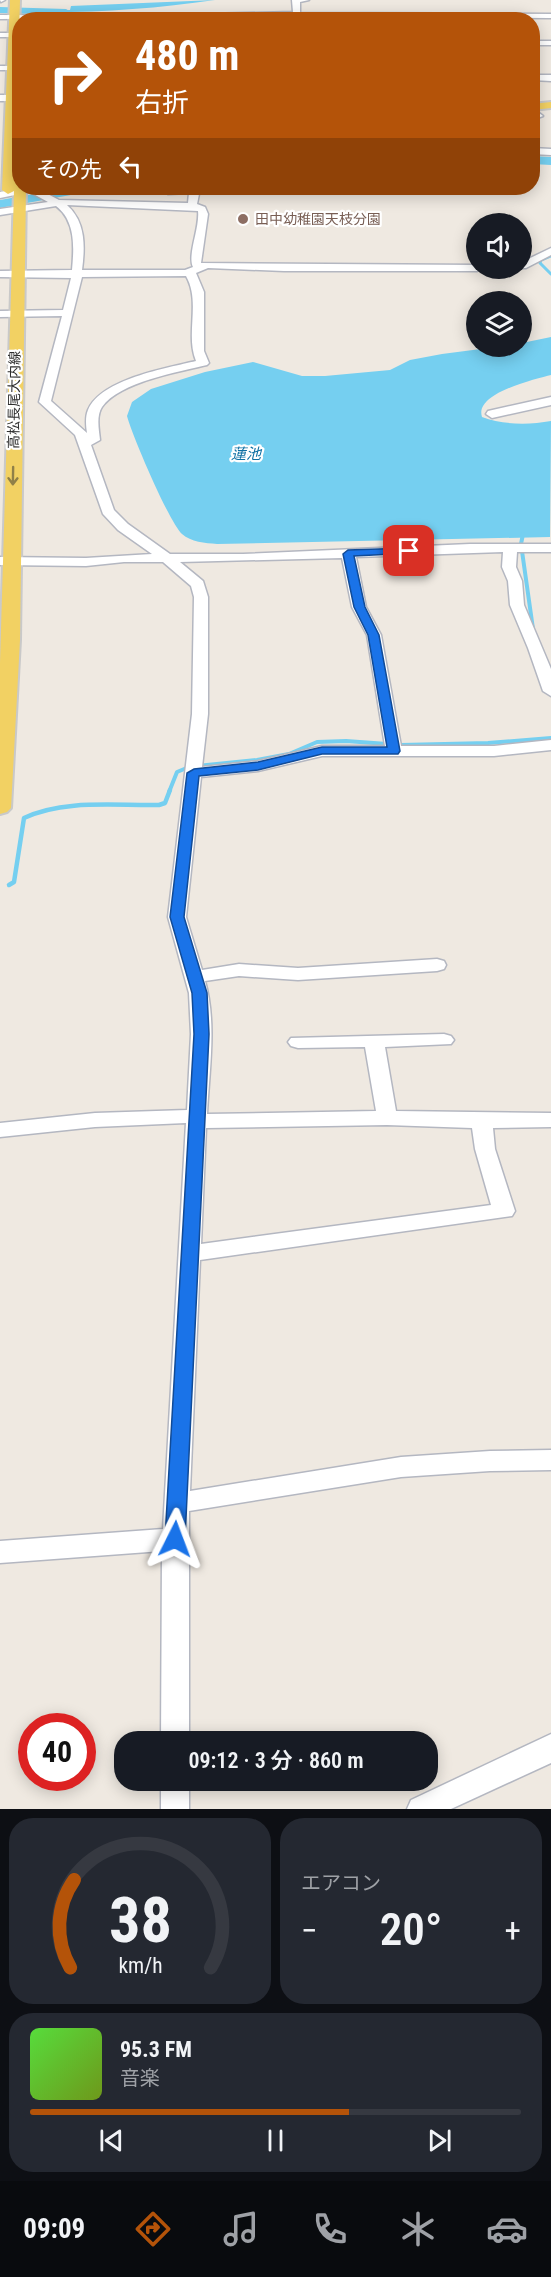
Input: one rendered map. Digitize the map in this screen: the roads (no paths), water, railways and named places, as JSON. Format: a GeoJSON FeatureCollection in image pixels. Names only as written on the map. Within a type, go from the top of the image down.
{"type":"FeatureCollection","features":[{"type":"Feature","properties":{"kind":"main road","name":"高松長尾大内線"},"geometry":{"type":"LineString","coordinates":[[10,138],[12,158]]}},
{"type":"Feature","properties":{"kind":"main road","name":"高松長尾大内線"},"geometry":{"type":"LineString","coordinates":[[0,808],[11,640],[6,560],[7,314],[8,273],[16,199]]}},
{"type":"Feature","properties":{"kind":"main road","name":"高松長尾大内線"},"geometry":{"type":"LineString","coordinates":[[0,469],[7,314]]}},
{"type":"Feature","properties":{"kind":"street"},"geometry":{"type":"LineString","coordinates":[[297,12],[296,0],[307,3]]}},
{"type":"Feature","properties":{"kind":"street"},"geometry":{"type":"LineString","coordinates":[[19,11],[36,12]]}},
{"type":"Feature","properties":{"kind":"street"},"geometry":{"type":"LineString","coordinates":[[192,206],[194,195]]}},
{"type":"Feature","properties":{"kind":"street"},"geometry":{"type":"LineString","coordinates":[[16,199],[100,205],[192,206],[202,209],[205,215],[201,245],[194,270],[199,292],[198,351],[203,363],[167,372],[115,391],[101,400],[93,411],[94,440],[86,443]]}},
{"type":"Feature","properties":{"kind":"street"},"geometry":{"type":"LineString","coordinates":[[16,199],[54,202],[66,210],[73,219],[79,251],[78,272],[45,402],[52,411],[71,423],[86,443],[108,511],[123,527],[198,584],[201,597],[200,714],[177,917],[199,993],[201,1034],[175,1539],[175,1731]]}},
{"type":"Feature","properties":{"kind":"street"},"geometry":{"type":"LineString","coordinates":[[532,261],[551,251]]}},
{"type":"Feature","properties":{"kind":"street"},"geometry":{"type":"LineString","coordinates":[[8,273],[466,268]]}},
{"type":"Feature","properties":{"kind":"street"},"geometry":{"type":"LineString","coordinates":[[7,314],[67,313]]}},
{"type":"Feature","properties":{"kind":"street"},"geometry":{"type":"LineString","coordinates":[[492,414],[551,401]]}},
{"type":"Feature","properties":{"kind":"street"},"geometry":{"type":"LineString","coordinates":[[6,560],[168,559],[470,548],[518,550],[551,548]]}},
{"type":"Feature","properties":{"kind":"street"},"geometry":{"type":"LineString","coordinates":[[518,550],[509,567],[515,581],[517,605],[543,649],[551,692]]}},
{"type":"Feature","properties":{"kind":"street"},"geometry":{"type":"LineString","coordinates":[[348,554],[359,607],[374,635],[394,751]]}},
{"type":"Feature","properties":{"kind":"street"},"geometry":{"type":"LineString","coordinates":[[194,773],[258,766],[322,751],[494,751],[551,745]]}},
{"type":"Feature","properties":{"kind":"street"},"geometry":{"type":"LineString","coordinates":[[195,977],[239,970],[298,974],[437,965]]}},
{"type":"Feature","properties":{"kind":"street"},"geometry":{"type":"LineString","coordinates":[[298,1042],[444,1040]]}},
{"type":"Feature","properties":{"kind":"street"},"geometry":{"type":"LineString","coordinates":[[374,1042],[387,1118]]}},
{"type":"Feature","properties":{"kind":"street"},"geometry":{"type":"LineString","coordinates":[[0,1130],[95,1120],[387,1118],[482,1121],[551,1120]]}},
{"type":"Feature","properties":{"kind":"street"},"geometry":{"type":"LineString","coordinates":[[189,1254],[299,1237],[504,1211],[485,1149],[482,1121]]}},
{"type":"Feature","properties":{"kind":"street"},"geometry":{"type":"LineString","coordinates":[[177,1503],[401,1467],[490,1461],[551,1460]]}},
{"type":"Feature","properties":{"kind":"street"},"geometry":{"type":"LineString","coordinates":[[0,1552],[175,1539]]}},
{"type":"Feature","properties":{"kind":"street"},"geometry":{"type":"LineString","coordinates":[[421,1809],[547,1751],[551,1747]]}},
{"type":"Feature","properties":{"kind":"street"},"geometry":{"type":"LineString","coordinates":[[175,1791],[175,1809]]}},
{"type":"Feature","properties":{"kind":"water"},"geometry":{"type":"Polygon","coordinates":[[[215,0],[124,10],[32,12],[70,10],[71,6],[215,0]]]}},
{"type":"Feature","properties":{"kind":"water","name":"蓮池"},"geometry":{"type":"Polygon","coordinates":[[[551,337],[551,375],[496,394],[482,408],[482,417],[516,424],[551,421],[550,537],[203,543],[186,537],[176,526],[143,459],[127,416],[132,402],[151,389],[205,372],[253,362],[302,376],[325,376],[390,370],[410,360],[466,351],[466,357],[532,357],[532,341],[551,337]]]}},
{"type":"Feature","properties":{"kind":"waterway"},"geometry":{"type":"LineString","coordinates":[[0,10],[66,12]]}},
{"type":"Feature","properties":{"kind":"waterway"},"geometry":{"type":"LineString","coordinates":[[540,160],[551,161]]}},
{"type":"Feature","properties":{"kind":"waterway"},"geometry":{"type":"LineString","coordinates":[[0,204],[49,195]]}},
{"type":"Feature","properties":{"kind":"waterway"},"geometry":{"type":"LineString","coordinates":[[551,256],[541,260],[540,263],[551,274]]}},
{"type":"Feature","properties":{"kind":"waterway"},"geometry":{"type":"LineString","coordinates":[[523,534],[521,544],[533,629]]}},
{"type":"Feature","properties":{"kind":"waterway"},"geometry":{"type":"LineString","coordinates":[[197,766],[257,760],[289,754],[317,742],[346,741],[401,745],[488,743],[551,738]]}},
{"type":"Feature","properties":{"kind":"waterway"},"geometry":{"type":"LineString","coordinates":[[169,792],[177,772],[189,767]]}},
{"type":"Feature","properties":{"kind":"waterway"},"geometry":{"type":"LineString","coordinates":[[9,885],[14,882],[24,818],[56,808],[73,806],[159,805],[165,803],[170,790]]}},
{"type":"Feature","properties":{"kind":"place","name":"田中幼稚園天枝分園"},"geometry":{"type":"Point","coordinates":[243,219]}}]}
